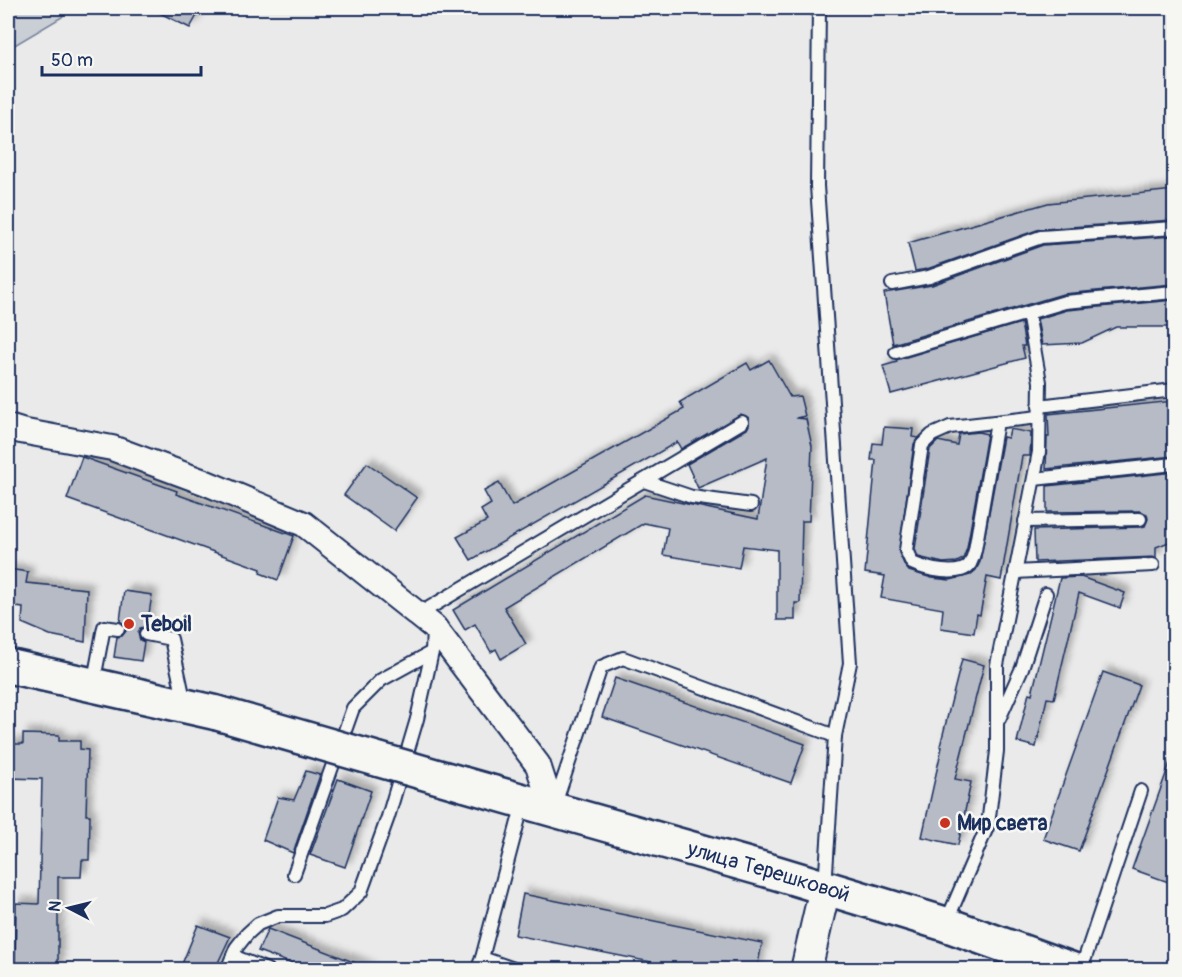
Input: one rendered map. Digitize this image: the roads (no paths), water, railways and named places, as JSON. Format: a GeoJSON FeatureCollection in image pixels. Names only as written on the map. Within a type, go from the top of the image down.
{"type":"FeatureCollection","features":[{"type":"Feature","properties":{"kind":"main road","name":"улица Терешковой"},"geometry":{"type":"LineString","coordinates":[[8,666],[218,712],[777,873],[945,924],[1013,954],[1073,969]]}},
{"type":"Feature","properties":{"kind":"street"},"geometry":{"type":"LineString","coordinates":[[8,427],[112,448],[204,482],[304,524],[426,620],[538,765],[538,806]]}},
{"type":"Feature","properties":{"kind":"street"},"geometry":{"type":"LineString","coordinates":[[806,969],[825,888]]}},
{"type":"Feature","properties":{"kind":"lane"},"geometry":{"type":"LineString","coordinates":[[819,8],[817,186],[850,663],[835,736],[825,888]]}},
{"type":"Feature","properties":{"kind":"lane"},"geometry":{"type":"LineString","coordinates":[[892,284],[929,277],[1041,237],[1174,228]]}},
{"type":"Feature","properties":{"kind":"lane"},"geometry":{"type":"LineString","coordinates":[[896,352],[1065,302],[1174,292]]}},
{"type":"Feature","properties":{"kind":"lane"},"geometry":{"type":"LineString","coordinates":[[945,924],[988,825],[997,751],[996,665],[1039,452],[1040,382],[1028,313]]}},
{"type":"Feature","properties":{"kind":"lane"},"geometry":{"type":"LineString","coordinates":[[997,422],[975,550],[969,565],[959,571],[924,569],[912,563],[906,550],[922,445],[932,435],[950,427],[997,422],[1039,411],[1174,390]]}},
{"type":"Feature","properties":{"kind":"lane"},"geometry":{"type":"LineString","coordinates":[[226,969],[247,934],[258,924],[278,916],[325,916],[342,910],[361,892],[388,817],[417,719],[432,652],[426,620],[644,480],[742,422]]}},
{"type":"Feature","properties":{"kind":"lane"},"geometry":{"type":"LineString","coordinates":[[1034,479],[1174,464]]}},
{"type":"Feature","properties":{"kind":"lane"},"geometry":{"type":"LineString","coordinates":[[644,480],[692,497],[750,505]]}},
{"type":"Feature","properties":{"kind":"lane"},"geometry":{"type":"LineString","coordinates":[[1025,521],[1140,519]]}},
{"type":"Feature","properties":{"kind":"lane"},"geometry":{"type":"LineString","coordinates":[[1015,572],[1153,565]]}},
{"type":"Feature","properties":{"kind":"lane"},"geometry":{"type":"LineString","coordinates":[[997,723],[1022,668],[1046,594]]}},
{"type":"Feature","properties":{"kind":"lane"},"geometry":{"type":"LineString","coordinates":[[93,685],[104,627],[118,629]]}},
{"type":"Feature","properties":{"kind":"lane"},"geometry":{"type":"LineString","coordinates":[[146,634],[171,639],[185,705]]}},
{"type":"Feature","properties":{"kind":"lane"},"geometry":{"type":"LineString","coordinates":[[294,874],[353,708],[381,680],[432,652]]}},
{"type":"Feature","properties":{"kind":"lane"},"geometry":{"type":"LineString","coordinates":[[518,969],[479,964],[538,806],[601,667],[623,658],[835,736]]}},
{"type":"Feature","properties":{"kind":"lane"},"geometry":{"type":"LineString","coordinates":[[1081,969],[1141,792]]}},
{"type":"Feature","properties":{"kind":"lane"},"geometry":{"type":"LineString","coordinates":[[232,956],[267,969]]}},
{"type":"Feature","properties":{"kind":"place","name":"Teboil"},"geometry":{"type":"Point","coordinates":[129,624]}},
{"type":"Feature","properties":{"kind":"place","name":"Мир света"},"geometry":{"type":"Point","coordinates":[945,823]}}]}
